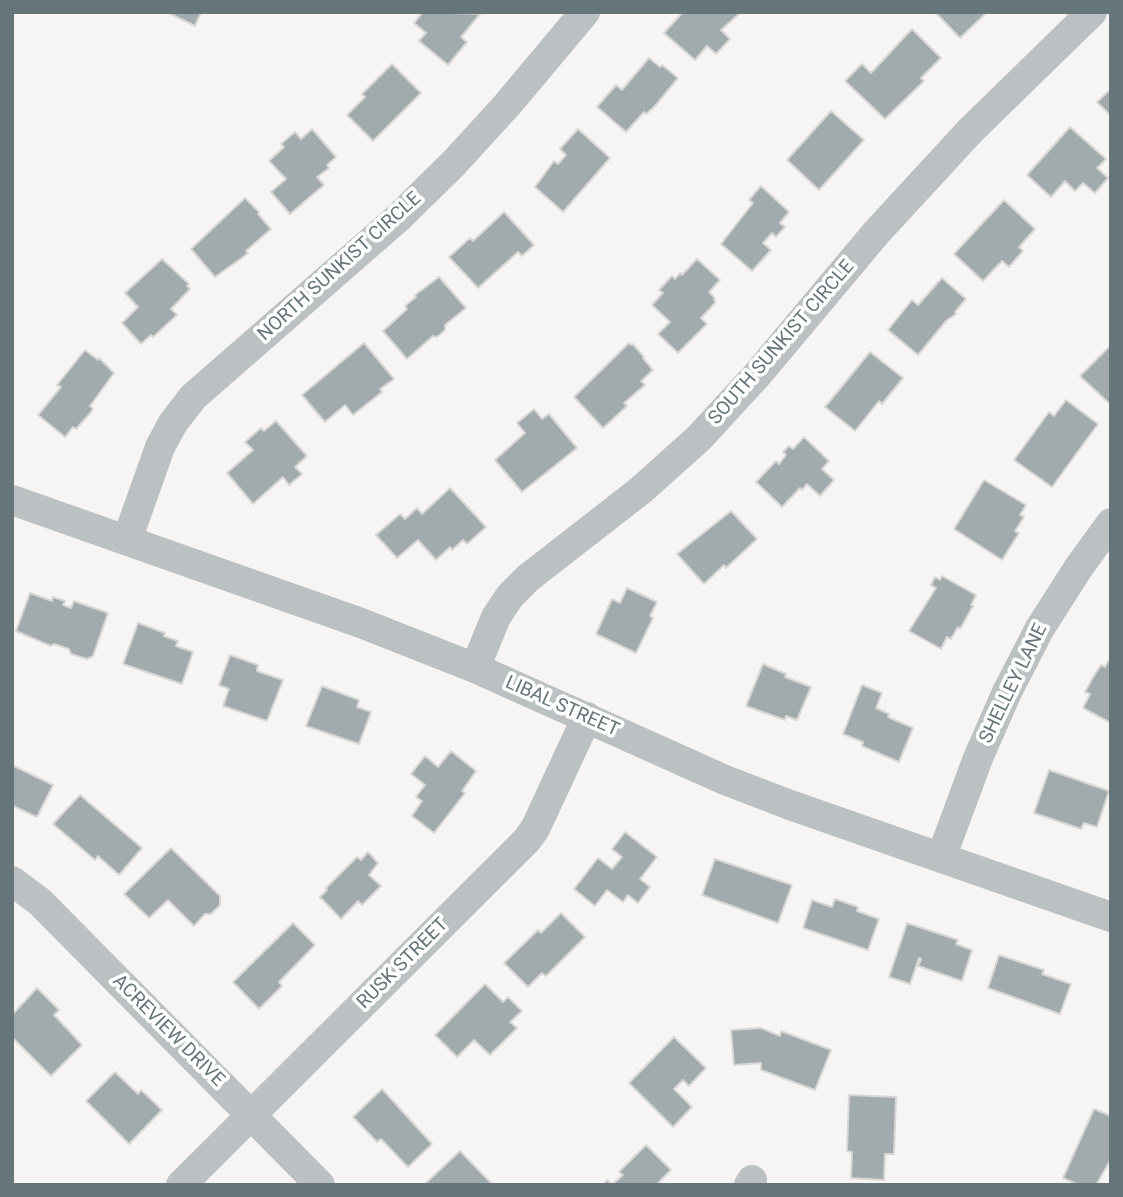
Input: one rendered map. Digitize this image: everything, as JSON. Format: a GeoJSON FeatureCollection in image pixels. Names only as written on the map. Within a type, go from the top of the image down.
{"type":"FeatureCollection","features":[{"type":"Feature","properties":{"kind":"street","name":"NORTH SUNKIST CIRCLE"},"geometry":{"type":"LineString","coordinates":[[127,540],[160,447],[173,423],[193,397],[398,218],[454,163],[507,106],[585,12]]}},
{"type":"Feature","properties":{"kind":"street","name":"SOUTH SUNKIST CIRCLE"},"geometry":{"type":"LineString","coordinates":[[475,668],[496,617],[510,596],[528,578],[641,490],[699,438],[757,375],[876,233],[961,141],[1092,12]]}},
{"type":"Feature","properties":{"kind":"street","name":"LIBAL STREET"},"geometry":{"type":"LineString","coordinates":[[12,500],[361,623],[475,668],[725,780],[1111,917]]}},
{"type":"Feature","properties":{"kind":"street","name":"SHELLEY LANE"},"geometry":{"type":"LineString","coordinates":[[942,858],[978,758],[1007,692],[1040,628],[1111,523]]}},
{"type":"Feature","properties":{"kind":"street","name":"RUSK STREET"},"geometry":{"type":"LineString","coordinates":[[181,1185],[526,841],[535,829],[587,717]]}},
{"type":"Feature","properties":{"kind":"street","name":"ACREVIEW DRIVE"},"geometry":{"type":"LineString","coordinates":[[12,881],[40,902],[320,1185]]}},
{"type":"Feature","properties":{"kind":"building"},"geometry":{"type":"Polygon","coordinates":[[[167,12],[201,12],[195,26],[167,12]]]}},
{"type":"Feature","properties":{"kind":"building"},"geometry":{"type":"Polygon","coordinates":[[[423,12],[480,14],[461,37],[467,42],[448,65],[419,41],[426,33],[414,23],[423,12]]]}},
{"type":"Feature","properties":{"kind":"building"},"geometry":{"type":"Polygon","coordinates":[[[683,12],[741,12],[721,30],[730,39],[716,54],[707,46],[695,60],[664,33],[683,12]]]}},
{"type":"Feature","properties":{"kind":"building"},"geometry":{"type":"Polygon","coordinates":[[[935,12],[983,12],[985,14],[960,38],[935,12]]]}},
{"type":"Feature","properties":{"kind":"building"},"geometry":{"type":"Polygon","coordinates":[[[912,29],[941,58],[921,78],[924,81],[885,119],[845,81],[862,64],[871,73],[912,29]]]}},
{"type":"Feature","properties":{"kind":"building"},"geometry":{"type":"Polygon","coordinates":[[[649,58],[678,78],[655,106],[646,114],[644,112],[626,132],[597,107],[616,85],[622,90],[649,58]]]}},
{"type":"Feature","properties":{"kind":"building"},"geometry":{"type":"Polygon","coordinates":[[[392,64],[421,93],[373,141],[347,115],[365,97],[362,94],[392,64]]]}},
{"type":"Feature","properties":{"kind":"building"},"geometry":{"type":"Polygon","coordinates":[[[1111,89],[1111,116],[1097,102],[1111,89]]]}},
{"type":"Feature","properties":{"kind":"building"},"geometry":{"type":"Polygon","coordinates":[[[831,111],[864,140],[819,190],[787,160],[831,111]]]}},
{"type":"Feature","properties":{"kind":"building"},"geometry":{"type":"Polygon","coordinates":[[[1070,127],[1106,159],[1097,168],[1108,178],[1095,193],[1083,183],[1075,191],[1065,181],[1051,197],[1027,175],[1070,127]]]}},
{"type":"Feature","properties":{"kind":"building"},"geometry":{"type":"Polygon","coordinates":[[[312,129],[336,157],[327,165],[329,168],[317,177],[324,185],[290,214],[271,192],[286,179],[269,161],[284,147],[281,144],[295,132],[301,139],[312,129]]]}},
{"type":"Feature","properties":{"kind":"building"},"geometry":{"type":"Polygon","coordinates":[[[578,129],[610,158],[563,212],[535,187],[554,161],[558,164],[566,155],[560,149],[578,129]]]}},
{"type":"Feature","properties":{"kind":"building"},"geometry":{"type":"Polygon","coordinates":[[[761,186],[789,212],[780,223],[785,227],[776,237],[772,233],[763,243],[771,250],[752,271],[721,244],[753,203],[749,200],[761,186]]]}},
{"type":"Feature","properties":{"kind":"building"},"geometry":{"type":"Polygon","coordinates":[[[245,198],[271,229],[246,251],[248,253],[215,277],[191,249],[245,198]]]}},
{"type":"Feature","properties":{"kind":"building"},"geometry":{"type":"Polygon","coordinates":[[[1004,200],[1035,229],[1019,247],[1023,251],[1009,267],[1002,261],[983,281],[954,254],[1004,200]]]}},
{"type":"Feature","properties":{"kind":"building"},"geometry":{"type":"Polygon","coordinates":[[[504,212],[534,245],[522,256],[518,252],[478,288],[449,257],[470,238],[473,241],[504,212]]]}},
{"type":"Feature","properties":{"kind":"building"},"geometry":{"type":"Polygon","coordinates":[[[162,259],[189,284],[187,286],[190,289],[171,309],[177,315],[141,344],[122,323],[138,307],[125,293],[162,259]]]}},
{"type":"Feature","properties":{"kind":"building"},"geometry":{"type":"Polygon","coordinates":[[[697,259],[720,280],[709,292],[715,303],[701,318],[707,324],[678,353],[658,334],[670,322],[652,305],[663,293],[659,290],[672,276],[675,279],[680,273],[682,275],[697,259]]]}},
{"type":"Feature","properties":{"kind":"building"},"geometry":{"type":"Polygon","coordinates":[[[439,277],[466,308],[445,325],[445,330],[437,337],[433,336],[407,359],[383,331],[407,309],[405,306],[415,295],[439,277]]]}},
{"type":"Feature","properties":{"kind":"building"},"geometry":{"type":"Polygon","coordinates":[[[942,278],[966,299],[956,314],[946,321],[918,355],[888,330],[912,300],[918,305],[942,278]]]}},
{"type":"Feature","properties":{"kind":"building"},"geometry":{"type":"Polygon","coordinates":[[[364,343],[394,379],[353,415],[345,405],[325,422],[302,395],[364,343]]]}},
{"type":"Feature","properties":{"kind":"building"},"geometry":{"type":"Polygon","coordinates":[[[629,343],[633,344],[653,370],[641,381],[645,385],[624,403],[627,406],[603,428],[574,397],[629,343]]]}},
{"type":"Feature","properties":{"kind":"building"},"geometry":{"type":"Polygon","coordinates":[[[1111,345],[1111,405],[1080,376],[1111,345]]]}},
{"type":"Feature","properties":{"kind":"building"},"geometry":{"type":"Polygon","coordinates":[[[85,350],[98,360],[99,358],[114,373],[90,406],[93,409],[91,412],[65,437],[38,415],[61,387],[57,385],[85,350]]]}},
{"type":"Feature","properties":{"kind":"building"},"geometry":{"type":"Polygon","coordinates":[[[870,352],[903,378],[882,404],[879,401],[855,431],[825,407],[870,352]]]}},
{"type":"Feature","properties":{"kind":"building"},"geometry":{"type":"Polygon","coordinates":[[[1066,400],[1098,424],[1052,487],[1014,460],[1049,412],[1054,416],[1066,400]]]}},
{"type":"Feature","properties":{"kind":"building"},"geometry":{"type":"Polygon","coordinates":[[[534,409],[542,419],[549,414],[577,448],[522,492],[495,460],[525,433],[517,423],[534,409]]]}},
{"type":"Feature","properties":{"kind":"building"},"geometry":{"type":"Polygon","coordinates":[[[276,421],[307,456],[295,467],[302,474],[289,485],[283,477],[253,504],[227,473],[253,450],[245,442],[261,428],[264,431],[276,421]]]}},
{"type":"Feature","properties":{"kind":"building"},"geometry":{"type":"Polygon","coordinates":[[[804,437],[829,461],[822,469],[834,480],[820,496],[807,484],[782,507],[756,482],[776,461],[779,464],[786,455],[783,452],[789,446],[793,449],[804,437]]]}},
{"type":"Feature","properties":{"kind":"building"},"geometry":{"type":"Polygon","coordinates":[[[984,480],[1026,505],[1020,515],[1024,517],[1015,531],[1019,533],[1002,560],[954,529],[984,480]]]}},
{"type":"Feature","properties":{"kind":"building"},"geometry":{"type":"Polygon","coordinates":[[[450,488],[486,527],[467,544],[463,540],[452,550],[450,547],[436,560],[418,540],[397,558],[376,535],[400,514],[405,519],[417,508],[422,514],[450,488]]]}},
{"type":"Feature","properties":{"kind":"building"},"geometry":{"type":"Polygon","coordinates":[[[731,511],[757,539],[704,584],[677,554],[731,511]]]}},
{"type":"Feature","properties":{"kind":"building"},"geometry":{"type":"Polygon","coordinates":[[[942,576],[976,595],[960,629],[958,627],[951,639],[947,637],[941,649],[909,631],[936,588],[931,585],[935,577],[940,580],[942,576]]]}},
{"type":"Feature","properties":{"kind":"building"},"geometry":{"type":"Polygon","coordinates":[[[627,588],[657,602],[650,616],[653,618],[636,653],[596,634],[612,599],[620,603],[627,588]]]}},
{"type":"Feature","properties":{"kind":"building"},"geometry":{"type":"Polygon","coordinates":[[[30,593],[52,601],[53,597],[65,601],[63,605],[71,608],[74,601],[108,613],[93,656],[87,659],[71,654],[69,649],[54,644],[51,646],[16,631],[30,593]]]}},
{"type":"Feature","properties":{"kind":"building"},"geometry":{"type":"Polygon","coordinates":[[[138,623],[165,633],[164,636],[178,641],[176,646],[193,652],[182,684],[123,664],[138,623]]]}},
{"type":"Feature","properties":{"kind":"building"},"geometry":{"type":"Polygon","coordinates":[[[230,655],[258,665],[257,671],[283,680],[267,721],[223,706],[229,689],[219,685],[230,655]]]}},
{"type":"Feature","properties":{"kind":"building"},"geometry":{"type":"Polygon","coordinates":[[[1111,656],[1111,723],[1083,708],[1090,694],[1085,692],[1092,679],[1101,665],[1105,667],[1111,656]]]}},
{"type":"Feature","properties":{"kind":"building"},"geometry":{"type":"Polygon","coordinates":[[[763,664],[786,674],[785,677],[811,687],[797,720],[786,716],[785,720],[746,706],[763,664]]]}},
{"type":"Feature","properties":{"kind":"building"},"geometry":{"type":"Polygon","coordinates":[[[862,685],[882,693],[876,708],[889,714],[888,717],[913,728],[899,762],[862,746],[863,742],[843,734],[862,685]]]}},
{"type":"Feature","properties":{"kind":"building"},"geometry":{"type":"Polygon","coordinates":[[[322,686],[359,700],[357,707],[371,712],[359,744],[306,726],[322,686]]]}},
{"type":"Feature","properties":{"kind":"building"},"geometry":{"type":"Polygon","coordinates":[[[451,751],[476,771],[462,791],[465,793],[434,833],[412,816],[422,801],[416,797],[425,785],[411,774],[425,756],[438,767],[451,751]]]}},
{"type":"Feature","properties":{"kind":"building"},"geometry":{"type":"Polygon","coordinates":[[[12,765],[53,785],[37,817],[12,807],[12,765]]]}},
{"type":"Feature","properties":{"kind":"building"},"geometry":{"type":"Polygon","coordinates":[[[1049,770],[1109,791],[1097,827],[1084,823],[1081,829],[1034,813],[1049,770]]]}},
{"type":"Feature","properties":{"kind":"building"},"geometry":{"type":"Polygon","coordinates":[[[80,795],[142,848],[119,875],[98,856],[95,860],[53,824],[80,795]]]}},
{"type":"Feature","properties":{"kind":"building"},"geometry":{"type":"Polygon","coordinates":[[[625,832],[657,857],[640,879],[650,887],[638,903],[628,895],[623,902],[607,890],[595,906],[574,889],[598,858],[612,869],[622,857],[612,849],[625,832]]]}},
{"type":"Feature","properties":{"kind":"building"},"geometry":{"type":"Polygon","coordinates":[[[171,848],[220,896],[220,905],[211,914],[205,914],[194,926],[168,900],[149,918],[124,894],[171,848]]]}},
{"type":"Feature","properties":{"kind":"building"},"geometry":{"type":"Polygon","coordinates":[[[368,852],[378,863],[369,875],[381,886],[362,905],[358,901],[341,919],[320,897],[357,857],[361,860],[368,852]]]}},
{"type":"Feature","properties":{"kind":"building"},"geometry":{"type":"Polygon","coordinates":[[[715,859],[792,885],[778,923],[702,895],[715,859]]]}},
{"type":"Feature","properties":{"kind":"building"},"geometry":{"type":"Polygon","coordinates":[[[835,899],[858,907],[857,911],[879,919],[868,950],[803,928],[812,900],[832,907],[835,899]]]}},
{"type":"Feature","properties":{"kind":"building"},"geometry":{"type":"Polygon","coordinates":[[[561,913],[585,937],[546,976],[542,973],[528,987],[504,963],[538,930],[541,933],[561,913]]]}},
{"type":"Feature","properties":{"kind":"building"},"geometry":{"type":"Polygon","coordinates":[[[293,923],[315,945],[279,982],[282,986],[259,1009],[233,982],[293,923]]]}},
{"type":"Feature","properties":{"kind":"building"},"geometry":{"type":"Polygon","coordinates":[[[907,923],[958,940],[956,944],[972,950],[962,981],[918,966],[921,959],[919,958],[910,984],[889,977],[907,923]]]}},
{"type":"Feature","properties":{"kind":"building"},"geometry":{"type":"Polygon","coordinates":[[[999,955],[1044,970],[1042,974],[1071,984],[1060,1014],[988,988],[999,955]]]}},
{"type":"Feature","properties":{"kind":"building"},"geometry":{"type":"Polygon","coordinates":[[[485,984],[503,1002],[508,997],[522,1011],[510,1022],[517,1028],[490,1055],[474,1040],[457,1057],[435,1035],[485,984]]]}},
{"type":"Feature","properties":{"kind":"building"},"geometry":{"type":"Polygon","coordinates":[[[37,988],[59,1010],[54,1015],[82,1045],[51,1076],[12,1037],[12,1015],[37,988]]]}},
{"type":"Feature","properties":{"kind":"building"},"geometry":{"type":"Polygon","coordinates":[[[761,1028],[780,1036],[781,1031],[831,1050],[815,1090],[761,1070],[761,1063],[734,1065],[731,1030],[761,1028]]]}},
{"type":"Feature","properties":{"kind":"building"},"geometry":{"type":"Polygon","coordinates":[[[674,1037],[706,1068],[689,1086],[683,1080],[674,1089],[692,1107],[673,1127],[629,1083],[674,1037]]]}},
{"type":"Feature","properties":{"kind":"building"},"geometry":{"type":"Polygon","coordinates":[[[115,1072],[138,1094],[141,1090],[162,1110],[129,1144],[86,1101],[115,1072]]]}},
{"type":"Feature","properties":{"kind":"building"},"geometry":{"type":"Polygon","coordinates":[[[382,1089],[432,1144],[408,1167],[381,1139],[377,1142],[353,1117],[382,1089]]]}},
{"type":"Feature","properties":{"kind":"building"},"geometry":{"type":"Polygon","coordinates":[[[849,1095],[896,1097],[894,1154],[885,1154],[884,1180],[851,1178],[852,1152],[847,1151],[849,1095]]]}},
{"type":"Feature","properties":{"kind":"building"},"geometry":{"type":"Polygon","coordinates":[[[1094,1109],[1111,1116],[1111,1159],[1096,1185],[1079,1185],[1063,1178],[1094,1109]]]}},
{"type":"Feature","properties":{"kind":"building"},"geometry":{"type":"Polygon","coordinates":[[[646,1145],[671,1170],[656,1185],[612,1185],[623,1175],[619,1172],[646,1145]]]}},
{"type":"Feature","properties":{"kind":"building"},"geometry":{"type":"Polygon","coordinates":[[[460,1151],[493,1185],[426,1183],[460,1151]]]}}]}
